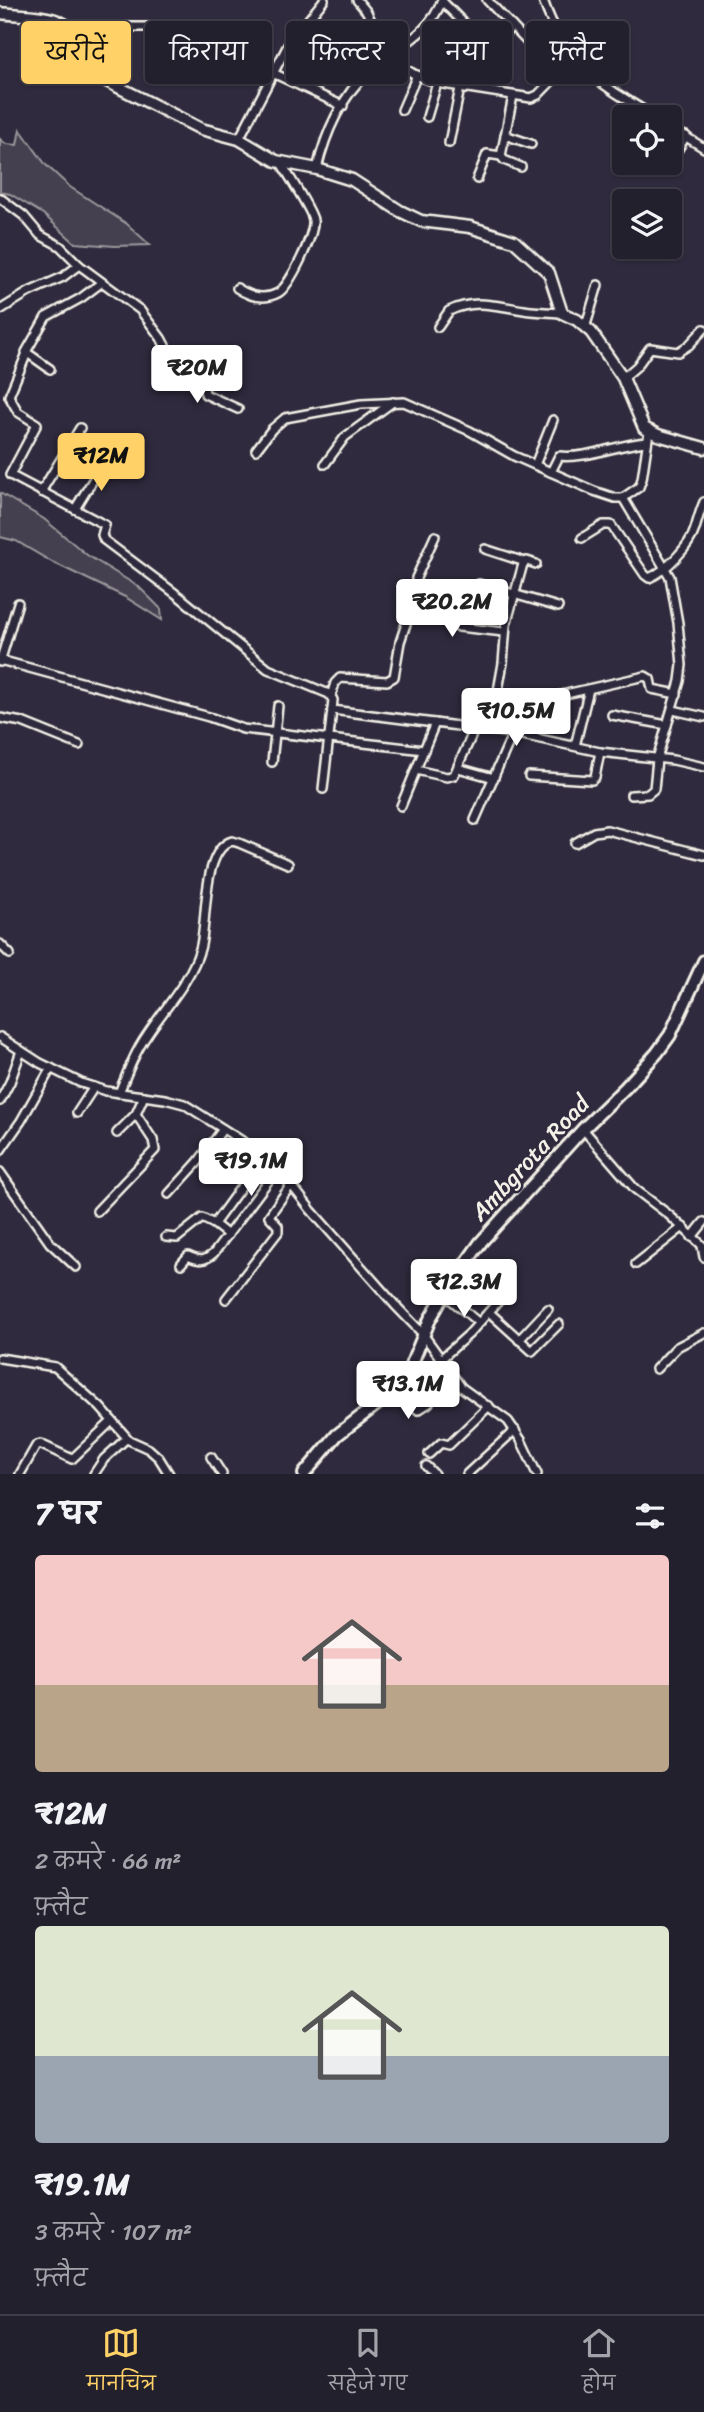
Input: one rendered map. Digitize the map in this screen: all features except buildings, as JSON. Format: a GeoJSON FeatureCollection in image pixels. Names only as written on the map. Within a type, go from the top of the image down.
{"type":"FeatureCollection","features":[{"type":"Feature","properties":{"kind":"main road","name":"Ambgrota Road"},"geometry":{"type":"LineString","coordinates":[[305,1474],[337,1435],[396,1388],[408,1373],[423,1334],[444,1294],[481,1242],[583,1129],[625,1088],[670,1035],[704,961]]}},
{"type":"Feature","properties":{"kind":"street"},"geometry":{"type":"LineString","coordinates":[[239,139],[294,36],[324,0]]}},
{"type":"Feature","properties":{"kind":"street"},"geometry":{"type":"LineString","coordinates":[[356,0],[367,12],[370,21]]}},
{"type":"Feature","properties":{"kind":"street"},"geometry":{"type":"LineString","coordinates":[[488,0],[507,21]]}},
{"type":"Feature","properties":{"kind":"street"},"geometry":{"type":"LineString","coordinates":[[543,0],[550,21]]}},
{"type":"Feature","properties":{"kind":"street"},"geometry":{"type":"LineString","coordinates":[[408,42],[430,24],[442,1],[462,21]]}},
{"type":"Feature","properties":{"kind":"street"},"geometry":{"type":"LineString","coordinates":[[0,13],[37,14],[57,21]]}},
{"type":"Feature","properties":{"kind":"street"},"geometry":{"type":"LineString","coordinates":[[512,26],[526,41]]}},
{"type":"Feature","properties":{"kind":"street"},"geometry":{"type":"LineString","coordinates":[[408,70],[422,77]]}},
{"type":"Feature","properties":{"kind":"street"},"geometry":{"type":"LineString","coordinates":[[273,73],[343,106]]}},
{"type":"Feature","properties":{"kind":"street"},"geometry":{"type":"LineString","coordinates":[[402,110],[417,75]]}},
{"type":"Feature","properties":{"kind":"street"},"geometry":{"type":"LineString","coordinates":[[112,84],[201,129],[239,139],[281,163],[317,169],[352,180],[400,211],[421,221],[470,227],[514,241],[549,273],[562,313]]}},
{"type":"Feature","properties":{"kind":"street"},"geometry":{"type":"LineString","coordinates":[[317,169],[326,138],[343,106],[359,84]]}},
{"type":"Feature","properties":{"kind":"street"},"geometry":{"type":"LineString","coordinates":[[427,117],[437,84]]}},
{"type":"Feature","properties":{"kind":"street"},"geometry":{"type":"LineString","coordinates":[[441,84],[535,97],[548,84]]}},
{"type":"Feature","properties":{"kind":"street"},"geometry":{"type":"LineString","coordinates":[[449,143],[466,84]]}},
{"type":"Feature","properties":{"kind":"street"},"geometry":{"type":"LineString","coordinates":[[602,84],[636,105]]}},
{"type":"Feature","properties":{"kind":"street"},"geometry":{"type":"LineString","coordinates":[[501,156],[513,96]]}},
{"type":"Feature","properties":{"kind":"street"},"geometry":{"type":"LineString","coordinates":[[682,134],[704,148]]}},
{"type":"Feature","properties":{"kind":"street"},"geometry":{"type":"LineString","coordinates":[[505,135],[531,144]]}},
{"type":"Feature","properties":{"kind":"street"},"geometry":{"type":"LineString","coordinates":[[682,143],[686,136]]}},
{"type":"Feature","properties":{"kind":"street"},"geometry":{"type":"LineString","coordinates":[[477,179],[487,154],[501,156],[521,167]]}},
{"type":"Feature","properties":{"kind":"street"},"geometry":{"type":"LineString","coordinates":[[237,288],[254,297],[277,293],[286,284],[308,242],[313,225],[311,213],[281,163]]}},
{"type":"Feature","properties":{"kind":"street"},"geometry":{"type":"LineString","coordinates":[[0,198],[24,216],[40,235],[60,246],[101,283],[140,310],[173,359],[209,373],[231,359]]}},
{"type":"Feature","properties":{"kind":"street"},"geometry":{"type":"LineString","coordinates":[[0,310],[29,292],[63,277],[79,265]]}},
{"type":"Feature","properties":{"kind":"street"},"geometry":{"type":"LineString","coordinates":[[101,283],[81,298],[46,317],[26,353],[9,396],[16,410],[37,424],[9,474],[105,525],[102,535],[104,540],[180,597],[268,669],[331,696]]}},
{"type":"Feature","properties":{"kind":"street"},"geometry":{"type":"LineString","coordinates":[[586,325],[598,285]]}},
{"type":"Feature","properties":{"kind":"street"},"geometry":{"type":"LineString","coordinates":[[256,450],[272,429],[285,418],[393,401],[415,405],[535,465],[606,496],[623,498],[639,487],[648,437],[623,378],[586,325],[562,313],[479,303],[449,311],[438,327]]}},
{"type":"Feature","properties":{"kind":"street"},"geometry":{"type":"LineString","coordinates":[[623,378],[637,366],[650,348],[678,352],[704,329]]}},
{"type":"Feature","properties":{"kind":"street"},"geometry":{"type":"LineString","coordinates":[[26,353],[50,369]]}},
{"type":"Feature","properties":{"kind":"street"},"geometry":{"type":"LineString","coordinates":[[209,373],[204,388],[205,394],[238,409]]}},
{"type":"Feature","properties":{"kind":"street"},"geometry":{"type":"LineString","coordinates":[[325,464],[345,437],[393,401]]}},
{"type":"Feature","properties":{"kind":"street"},"geometry":{"type":"LineString","coordinates":[[535,465],[553,420]]}},
{"type":"Feature","properties":{"kind":"street"},"geometry":{"type":"LineString","coordinates":[[41,492],[80,428]]}},
{"type":"Feature","properties":{"kind":"street"},"geometry":{"type":"LineString","coordinates":[[551,472],[559,456],[577,458],[648,437],[704,448]]}},
{"type":"Feature","properties":{"kind":"street"},"geometry":{"type":"LineString","coordinates":[[75,509],[104,462]]}},
{"type":"Feature","properties":{"kind":"street"},"geometry":{"type":"LineString","coordinates":[[623,498],[666,569],[673,590],[682,665],[673,710],[657,759],[653,791],[631,795]]}},
{"type":"Feature","properties":{"kind":"street"},"geometry":{"type":"LineString","coordinates":[[582,538],[603,525],[611,525],[647,577],[666,569],[694,532],[704,502]]}},
{"type":"Feature","properties":{"kind":"street"},"geometry":{"type":"LineString","coordinates":[[323,789],[332,710],[331,696],[335,683],[340,678],[387,681],[393,679],[400,642],[416,594],[416,578],[435,536]]}},
{"type":"Feature","properties":{"kind":"street"},"geometry":{"type":"LineString","coordinates":[[485,549],[536,565]]}},
{"type":"Feature","properties":{"kind":"street"},"geometry":{"type":"LineString","coordinates":[[491,730],[503,663],[504,632],[524,562]]}},
{"type":"Feature","properties":{"kind":"street"},"geometry":{"type":"LineString","coordinates":[[479,584],[558,607]]}},
{"type":"Feature","properties":{"kind":"street"},"geometry":{"type":"LineString","coordinates":[[18,603],[0,661],[209,717],[234,727],[424,750]]}},
{"type":"Feature","properties":{"kind":"street"},"geometry":{"type":"LineString","coordinates":[[411,605],[458,627],[504,632]]}},
{"type":"Feature","properties":{"kind":"street"},"geometry":{"type":"LineString","coordinates":[[557,696],[647,676],[652,689],[677,694]]}},
{"type":"Feature","properties":{"kind":"street"},"geometry":{"type":"LineString","coordinates":[[575,746],[589,689]]}},
{"type":"Feature","properties":{"kind":"street"},"geometry":{"type":"LineString","coordinates":[[272,762],[278,706]]}},
{"type":"Feature","properties":{"kind":"street"},"geometry":{"type":"LineString","coordinates":[[332,710],[513,733],[600,752],[704,767]]}},
{"type":"Feature","properties":{"kind":"street"},"geometry":{"type":"LineString","coordinates":[[673,710],[704,717]]}},
{"type":"Feature","properties":{"kind":"street"},"geometry":{"type":"LineString","coordinates":[[612,715],[667,725]]}},
{"type":"Feature","properties":{"kind":"street"},"geometry":{"type":"LineString","coordinates":[[0,718],[22,723],[79,745]]}},
{"type":"Feature","properties":{"kind":"street"},"geometry":{"type":"LineString","coordinates":[[401,806],[435,723]]}},
{"type":"Feature","properties":{"kind":"street"},"geometry":{"type":"LineString","coordinates":[[416,770],[451,777],[458,768],[475,728]]}},
{"type":"Feature","properties":{"kind":"street"},"geometry":{"type":"LineString","coordinates":[[475,820],[513,733]]}},
{"type":"Feature","properties":{"kind":"street"},"geometry":{"type":"LineString","coordinates":[[529,776],[592,780],[595,778],[600,752]]}},
{"type":"Feature","properties":{"kind":"street"},"geometry":{"type":"LineString","coordinates":[[458,768],[494,778]]}},
{"type":"Feature","properties":{"kind":"street"},"geometry":{"type":"LineString","coordinates":[[575,843],[594,832],[607,830],[704,855]]}},
{"type":"Feature","properties":{"kind":"street"},"geometry":{"type":"LineString","coordinates":[[119,1093],[144,1038],[192,970],[204,934],[206,895],[211,872],[221,847],[232,841],[288,864]]}},
{"type":"Feature","properties":{"kind":"street"},"geometry":{"type":"LineString","coordinates":[[0,944],[10,954]]}},
{"type":"Feature","properties":{"kind":"street"},"geometry":{"type":"LineString","coordinates":[[0,1037],[51,1068],[94,1087],[184,1104],[265,1154],[333,1236],[423,1334],[461,1387],[508,1421],[537,1474]]}},
{"type":"Feature","properties":{"kind":"street"},"geometry":{"type":"LineString","coordinates":[[1,1098],[21,1051]]}},
{"type":"Feature","properties":{"kind":"street"},"geometry":{"type":"LineString","coordinates":[[0,1151],[21,1121],[51,1068]]}},
{"type":"Feature","properties":{"kind":"street"},"geometry":{"type":"LineString","coordinates":[[77,1113],[94,1087]]}},
{"type":"Feature","properties":{"kind":"street"},"geometry":{"type":"LineString","coordinates":[[117,1133],[136,1114],[144,1096]]}},
{"type":"Feature","properties":{"kind":"street"},"geometry":{"type":"LineString","coordinates":[[97,1211],[155,1150],[153,1140],[136,1114]]}},
{"type":"Feature","properties":{"kind":"street"},"geometry":{"type":"LineString","coordinates":[[169,1194],[223,1129]]}},
{"type":"Feature","properties":{"kind":"street"},"geometry":{"type":"LineString","coordinates":[[583,1129],[635,1189],[703,1246],[704,1257]]}},
{"type":"Feature","properties":{"kind":"street"},"geometry":{"type":"LineString","coordinates":[[214,1224],[265,1154]]}},
{"type":"Feature","properties":{"kind":"street"},"geometry":{"type":"LineString","coordinates":[[181,1264],[188,1256],[198,1261],[210,1257],[278,1168]]}},
{"type":"Feature","properties":{"kind":"street"},"geometry":{"type":"LineString","coordinates":[[0,1172],[50,1244],[76,1267]]}},
{"type":"Feature","properties":{"kind":"street"},"geometry":{"type":"LineString","coordinates":[[226,1299],[278,1232],[278,1226],[269,1213],[291,1185]]}},
{"type":"Feature","properties":{"kind":"street"},"geometry":{"type":"LineString","coordinates":[[166,1237],[177,1237],[202,1218],[228,1235]]}},
{"type":"Feature","properties":{"kind":"street"},"geometry":{"type":"LineString","coordinates":[[692,1237],[704,1222]]}},
{"type":"Feature","properties":{"kind":"street"},"geometry":{"type":"LineString","coordinates":[[636,1264],[683,1227]]}},
{"type":"Feature","properties":{"kind":"street"},"geometry":{"type":"LineString","coordinates":[[444,1294],[479,1323]]}},
{"type":"Feature","properties":{"kind":"street"},"geometry":{"type":"LineString","coordinates":[[442,1359],[503,1296]]}},
{"type":"Feature","properties":{"kind":"street"},"geometry":{"type":"LineString","coordinates":[[519,1340],[548,1309]]}},
{"type":"Feature","properties":{"kind":"street"},"geometry":{"type":"LineString","coordinates":[[489,1312],[530,1350],[534,1350],[558,1324]]}},
{"type":"Feature","properties":{"kind":"street"},"geometry":{"type":"LineString","coordinates":[[656,1369],[677,1348],[704,1333]]}},
{"type":"Feature","properties":{"kind":"street"},"geometry":{"type":"LineString","coordinates":[[0,1358],[55,1367],[100,1407],[127,1438],[149,1449],[159,1458],[170,1474]]}},
{"type":"Feature","properties":{"kind":"street"},"geometry":{"type":"LineString","coordinates":[[396,1388],[418,1410],[429,1403]]}},
{"type":"Feature","properties":{"kind":"street"},"geometry":{"type":"LineString","coordinates":[[429,1454],[441,1443],[449,1446],[489,1406]]}},
{"type":"Feature","properties":{"kind":"street"},"geometry":{"type":"LineString","coordinates":[[20,1474],[36,1446],[40,1444],[72,1459],[111,1421]]}},
{"type":"Feature","properties":{"kind":"street"},"geometry":{"type":"LineString","coordinates":[[467,1474],[515,1430]]}},
{"type":"Feature","properties":{"kind":"street"},"geometry":{"type":"LineString","coordinates":[[94,1474],[104,1459],[127,1438]]}},
{"type":"Feature","properties":{"kind":"street"},"geometry":{"type":"LineString","coordinates":[[211,1457],[222,1474]]}},
{"type":"Feature","properties":{"kind":"street"},"geometry":{"type":"LineString","coordinates":[[426,1466],[435,1474]]}},
{"type":"Feature","properties":{"kind":"shaded area"},"geometry":{"type":"Polygon","coordinates":[[[20,129],[46,165],[70,187],[127,224],[150,245],[75,243],[43,214],[10,194],[0,192],[0,139],[6,144],[17,145],[20,129]]]}},
{"type":"Feature","properties":{"kind":"shaded area"},"geometry":{"type":"Polygon","coordinates":[[[0,493],[44,519],[87,555],[139,587],[161,609],[162,620],[125,597],[52,562],[16,541],[0,537],[0,493]]]}}]}
